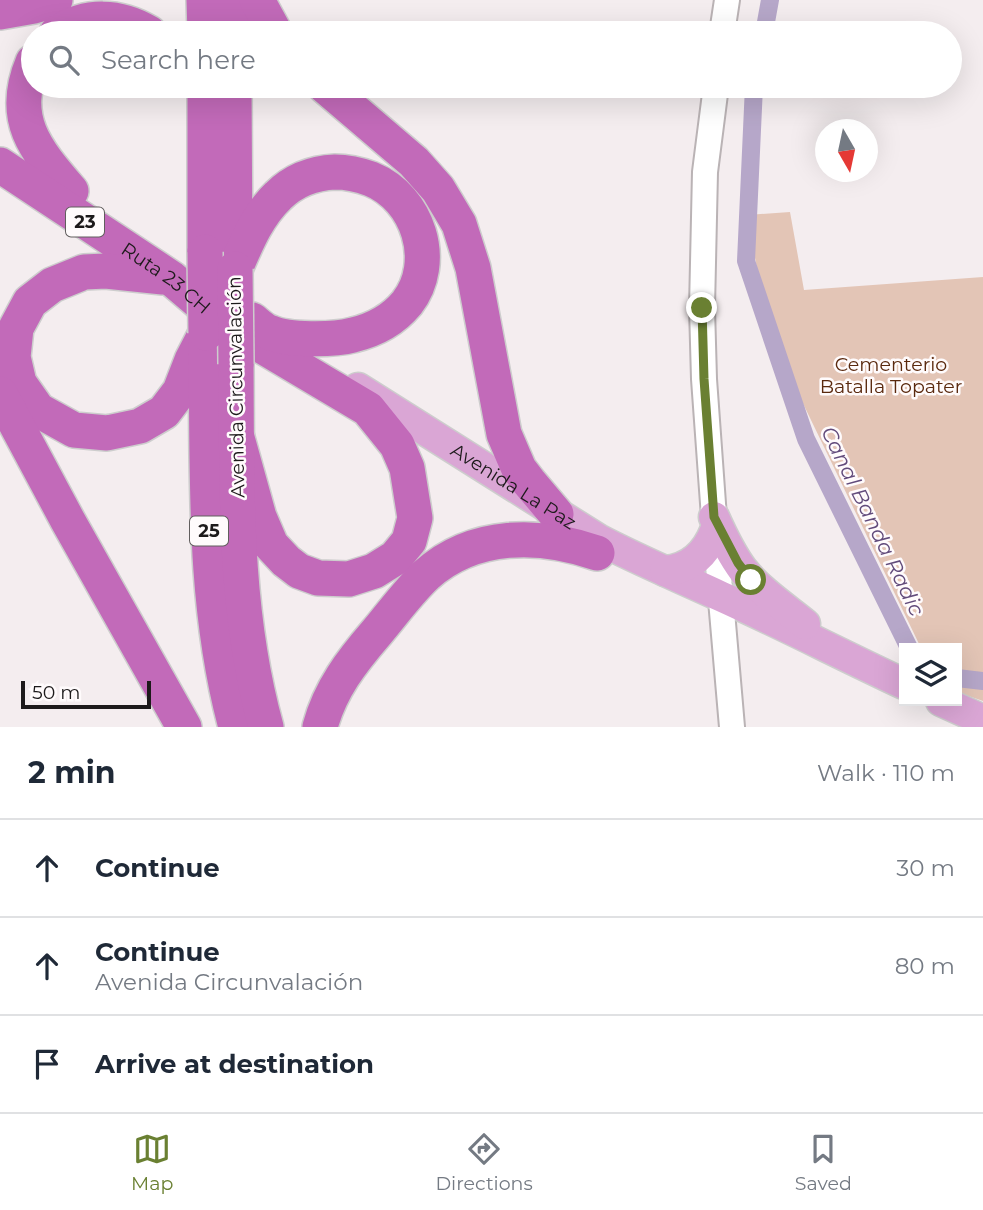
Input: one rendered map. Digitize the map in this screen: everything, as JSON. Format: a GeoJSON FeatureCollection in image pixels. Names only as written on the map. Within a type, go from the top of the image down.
{"type":"FeatureCollection","features":[{"type":"Feature","properties":{"kind":"highway"},"geometry":{"type":"LineString","coordinates":[[0,12],[55,0]]}},
{"type":"Feature","properties":{"kind":"highway"},"geometry":{"type":"LineString","coordinates":[[204,0],[205,21]]}},
{"type":"Feature","properties":{"kind":"highway"},"geometry":{"type":"LineString","coordinates":[[233,0],[233,21]]}},
{"type":"Feature","properties":{"kind":"highway"},"geometry":{"type":"LineString","coordinates":[[257,0],[268,21]]}},
{"type":"Feature","properties":{"kind":"highway"},"geometry":{"type":"LineString","coordinates":[[86,21],[117,21]]}},
{"type":"Feature","properties":{"kind":"highway"},"geometry":{"type":"LineString","coordinates":[[23,98],[25,121],[30,134],[71,191]]}},
{"type":"Feature","properties":{"kind":"highway"},"geometry":{"type":"LineString","coordinates":[[190,98],[206,146]]}},
{"type":"Feature","properties":{"kind":"highway","name":"Avenida Circunvalación"},"geometry":{"type":"LineString","coordinates":[[205,98],[205,252],[236,364],[242,600],[251,666],[266,727]]}},
{"type":"Feature","properties":{"kind":"highway","name":"Avenida Circunvalación"},"geometry":{"type":"LineString","coordinates":[[233,98],[209,541],[220,655],[236,727]]}},
{"type":"Feature","properties":{"kind":"highway"},"geometry":{"type":"LineString","coordinates":[[339,98],[414,162],[438,189],[459,224],[473,268],[504,434],[519,469],[556,514]]}},
{"type":"Feature","properties":{"kind":"highway","name":"Ruta 23 CH"},"geometry":{"type":"LineString","coordinates":[[0,146],[71,191],[221,306]]}},
{"type":"Feature","properties":{"kind":"highway","name":"Ruta 23 CH"},"geometry":{"type":"LineString","coordinates":[[0,165],[171,278],[221,306]]}},
{"type":"Feature","properties":{"kind":"highway"},"geometry":{"type":"LineString","coordinates":[[171,278],[106,271],[84,272],[52,285],[30,302],[16,328],[13,357],[19,383],[38,410],[74,430],[107,433],[140,426],[164,412],[180,391],[192,360],[221,306],[250,235],[276,198],[298,181],[340,172],[354,174],[379,183],[399,198],[414,220],[422,246],[419,280],[408,302],[389,320],[348,337],[312,338],[270,333]]}},
{"type":"Feature","properties":{"kind":"highway","name":"Avenida La Paz"},"geometry":{"type":"LineString","coordinates":[[221,306],[270,333]]}},
{"type":"Feature","properties":{"kind":"highway","name":"Avenida La Paz"},"geometry":{"type":"LineString","coordinates":[[221,306],[368,409]]}},
{"type":"Feature","properties":{"kind":"highway"},"geometry":{"type":"LineString","coordinates":[[0,394],[74,533],[184,727]]}},
{"type":"Feature","properties":{"kind":"highway"},"geometry":{"type":"LineString","coordinates":[[237,438],[258,517],[271,545],[299,571],[318,578],[349,579],[374,571],[395,558],[409,541],[415,518],[407,468],[397,445],[368,409]]}},
{"type":"Feature","properties":{"kind":"highway"},"geometry":{"type":"LineString","coordinates":[[320,727],[330,696],[350,665],[424,577],[449,559],[482,545],[517,539],[557,541],[597,553]]}},
{"type":"Feature","properties":{"kind":"main road","name":"Avenida La Paz"},"geometry":{"type":"LineString","coordinates":[[270,333],[556,514],[721,605]]}},
{"type":"Feature","properties":{"kind":"main road","name":"Avenida La Paz"},"geometry":{"type":"LineString","coordinates":[[368,409],[597,553],[835,652],[899,682]]}},
{"type":"Feature","properties":{"kind":"main road"},"geometry":{"type":"LineString","coordinates":[[665,572],[680,569],[694,561],[706,549],[714,524]]}},
{"type":"Feature","properties":{"kind":"main road"},"geometry":{"type":"LineString","coordinates":[[714,524],[751,580],[835,652]]}},
{"type":"Feature","properties":{"kind":"main road"},"geometry":{"type":"LineString","coordinates":[[952,706],[983,720]]}},
{"type":"Feature","properties":{"kind":"street"},"geometry":{"type":"LineString","coordinates":[[724,21],[727,0]]}},
{"type":"Feature","properties":{"kind":"street"},"geometry":{"type":"LineString","coordinates":[[714,98],[705,172],[702,308],[714,524],[732,727]]}},
{"type":"Feature","properties":{"kind":"green space","name":"Cementerio Batalla Topater"},"geometry":{"type":"Polygon","coordinates":[[[790,212],[804,290],[983,277],[983,701],[962,694],[962,643],[919,643],[769,333],[747,215],[790,212]]]}},
{"type":"Feature","properties":{"kind":"waterway","name":"Canal Banda Radic"},"geometry":{"type":"LineString","coordinates":[[766,21],[770,0]]}},
{"type":"Feature","properties":{"kind":"waterway","name":"Canal Banda Radic"},"geometry":{"type":"LineString","coordinates":[[753,98],[746,261],[806,439],[907,643]]}},
{"type":"Feature","properties":{"kind":"waterway","name":"Canal Banda Radic"},"geometry":{"type":"LineString","coordinates":[[962,679],[983,681]]}},
{"type":"Feature","properties":{"kind":"route"},"geometry":{"type":"LineString","coordinates":[[702,308],[714,517],[738,563],[751,580]]}}]}
